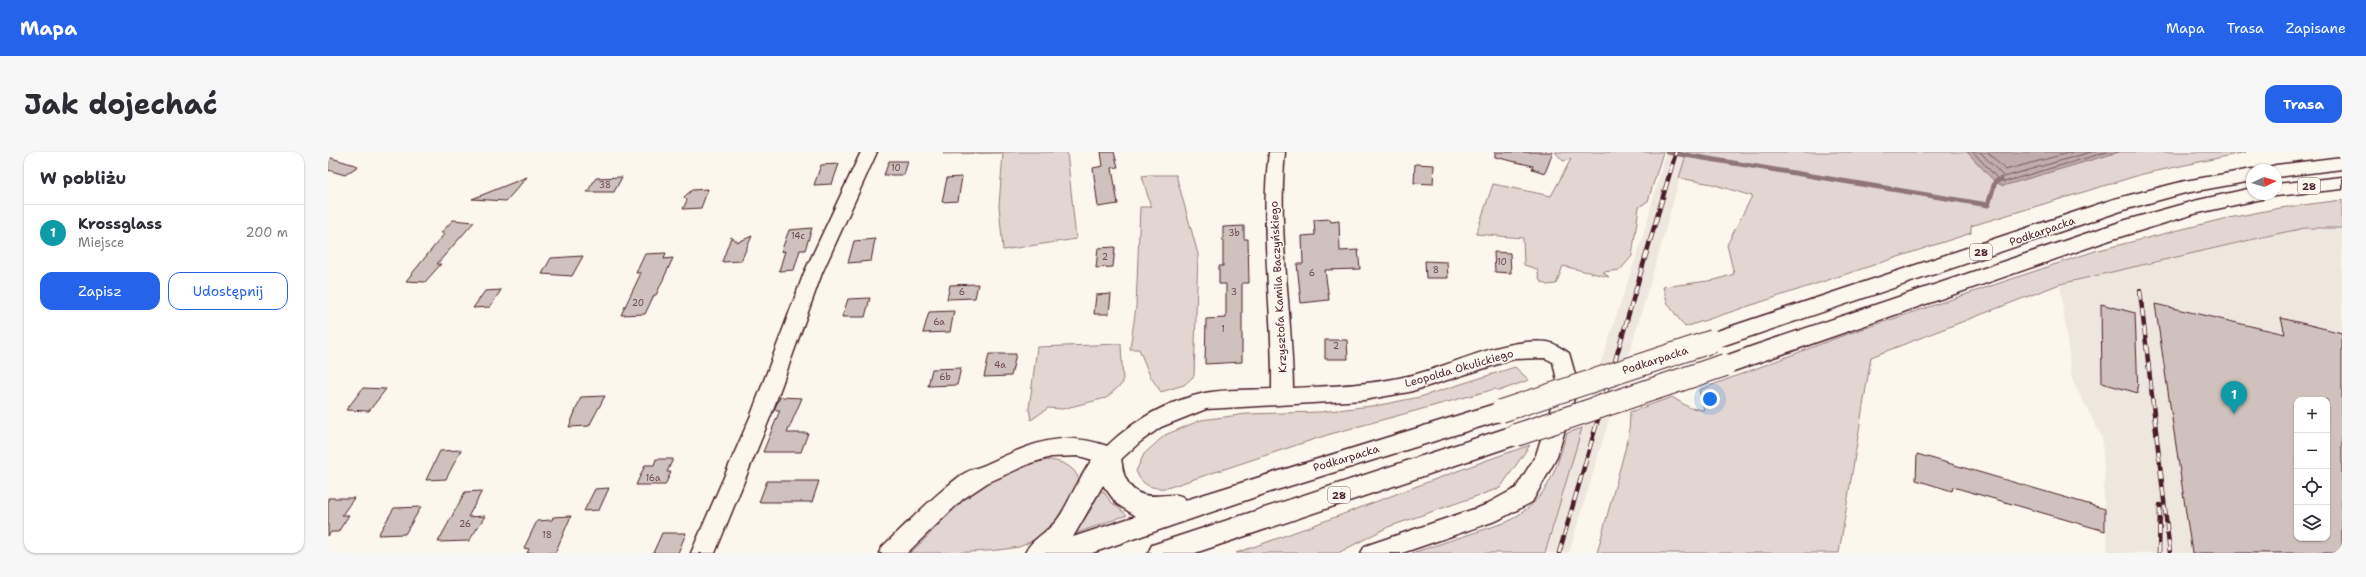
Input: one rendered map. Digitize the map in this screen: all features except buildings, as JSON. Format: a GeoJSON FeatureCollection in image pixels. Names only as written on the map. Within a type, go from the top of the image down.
{"type":"FeatureCollection","features":[{"type":"Feature","properties":{"kind":"main road","name":"28"},"geometry":{"type":"LineString","coordinates":[[2282,170],[2342,163]]}},
{"type":"Feature","properties":{"kind":"main road","name":"Podkarpacka"},"geometry":{"type":"LineString","coordinates":[[1059,553],[1274,480],[1501,411],[1857,294],[2121,204],[2185,187],[2246,176]]}},
{"type":"Feature","properties":{"kind":"main road","name":"28"},"geometry":{"type":"LineString","coordinates":[[2282,189],[2342,182]]}},
{"type":"Feature","properties":{"kind":"main road","name":"Podkarpacka"},"geometry":{"type":"LineString","coordinates":[[1161,553],[1724,365],[1816,332],[2131,226],[2199,206],[2246,196]]}},
{"type":"Feature","properties":{"kind":"main road"},"geometry":{"type":"LineString","coordinates":[[1110,456],[1114,483],[1126,497],[1143,508],[1211,502]]}},
{"type":"Feature","properties":{"kind":"main road"},"geometry":{"type":"LineString","coordinates":[[1038,553],[1066,528],[1093,479],[1110,456]]}},
{"type":"Feature","properties":{"kind":"street"},"geometry":{"type":"LineString","coordinates":[[703,553],[761,414],[813,273],[869,152]]}},
{"type":"Feature","properties":{"kind":"street","name":"Krzysztofa Kamila Baczyńskiego"},"geometry":{"type":"LineString","coordinates":[[1277,152],[1272,205],[1274,268],[1282,335],[1283,398]]}},
{"type":"Feature","properties":{"kind":"street","name":"Leopolda Okulickiego"},"geometry":{"type":"LineString","coordinates":[[1110,456],[1137,431],[1160,417],[1182,408],[1206,401],[1283,398],[1364,392],[1409,384],[1514,351],[1548,350],[1562,358],[1568,385],[1546,457],[1524,495],[1490,513],[1373,553]]}},
{"type":"Feature","properties":{"kind":"street"},"geometry":{"type":"LineString","coordinates":[[891,553],[966,484],[1028,453],[1057,447],[1071,447],[1099,451],[1110,456]]}},
{"type":"Feature","properties":{"kind":"shaded area"},"geometry":{"type":"Polygon","coordinates":[[[944,152],[1067,152],[1076,239],[1003,250],[999,206],[1003,153],[943,154],[944,152]]]}},
{"type":"Feature","properties":{"kind":"shaded area"},"geometry":{"type":"Polygon","coordinates":[[[1555,152],[1663,152],[1648,201],[1639,207],[1632,256],[1620,270],[1603,272],[1609,277],[1563,266],[1556,284],[1547,285],[1540,281],[1537,269],[1524,265],[1523,238],[1476,234],[1493,184],[1551,196],[1571,159],[1563,161],[1555,152]]]}},
{"type":"Feature","properties":{"kind":"shaded area"},"geometry":{"type":"Polygon","coordinates":[[[1666,152],[1687,152],[1657,260],[1569,553],[1545,553],[1597,374],[1642,239],[1666,152]]]}},
{"type":"Feature","properties":{"kind":"shaded area"},"geometry":{"type":"Polygon","coordinates":[[[1687,152],[2246,152],[2143,174],[1971,226],[1971,233],[1685,327],[1668,304],[1663,287],[1715,280],[1734,274],[1727,245],[1752,196],[1712,184],[1679,178],[1687,152]]]}},
{"type":"Feature","properties":{"kind":"shaded area"},"geometry":{"type":"Polygon","coordinates":[[[1176,175],[1198,254],[1194,376],[1184,385],[1161,392],[1150,376],[1139,349],[1130,349],[1136,307],[1140,207],[1151,207],[1142,176],[1176,175]]]}},
{"type":"Feature","properties":{"kind":"shaded area"},"geometry":{"type":"Polygon","coordinates":[[[2342,200],[2342,228],[2305,228],[2060,284],[1871,357],[1839,553],[1597,553],[1629,435],[1630,412],[1672,397],[1690,408],[1704,410],[1699,390],[1842,336],[2095,251],[2219,220],[2280,208],[2342,200]]]}},
{"type":"Feature","properties":{"kind":"shaded area"},"geometry":{"type":"Polygon","coordinates":[[[2305,228],[2342,228],[2342,553],[2108,553],[2103,487],[2105,484],[2102,437],[2072,380],[2060,284],[2305,228]]]}},
{"type":"Feature","properties":{"kind":"shaded area"},"geometry":{"type":"Polygon","coordinates":[[[1121,344],[1123,383],[1106,398],[1062,409],[1048,408],[1031,420],[1029,409],[1037,347],[1121,344]]]}},
{"type":"Feature","properties":{"kind":"shaded area"},"geometry":{"type":"Polygon","coordinates":[[[1515,367],[1529,380],[1499,391],[1495,389],[1327,435],[1167,488],[1148,486],[1141,480],[1136,471],[1144,454],[1165,435],[1201,420],[1247,414],[1320,412],[1380,405],[1420,397],[1515,367]]]}},
{"type":"Feature","properties":{"kind":"shaded area"},"geometry":{"type":"Polygon","coordinates":[[[1582,428],[1545,553],[1412,553],[1507,522],[1521,513],[1541,495],[1548,485],[1558,462],[1567,433],[1582,428]]]}},
{"type":"Feature","properties":{"kind":"shaded area"},"geometry":{"type":"Polygon","coordinates":[[[1530,445],[1500,488],[1388,527],[1338,553],[1236,553],[1310,527],[1456,471],[1530,445]]]}},
{"type":"Feature","properties":{"kind":"shaded area"},"geometry":{"type":"Polygon","coordinates":[[[1050,460],[1061,462],[1069,466],[1075,472],[1080,486],[1075,503],[1068,512],[1039,537],[1019,547],[1007,549],[965,552],[910,553],[952,510],[979,488],[1001,475],[1025,465],[1050,460]]]}},
{"type":"Feature","properties":{"kind":"shaded area"},"geometry":{"type":"Polygon","coordinates":[[[1100,491],[1103,491],[1111,502],[1127,515],[1077,533],[1076,531],[1090,511],[1100,491]]]}},
{"type":"Feature","properties":{"kind":"water"},"geometry":{"type":"Polygon","coordinates":[[[1967,152],[2119,152],[2003,186],[1995,182],[1967,152]]]}},
{"type":"Feature","properties":{"kind":"waterway"},"geometry":{"type":"LineString","coordinates":[[1667,152],[1988,205],[1995,182],[2001,179]]}},
{"type":"Feature","properties":{"kind":"railway"},"geometry":{"type":"LineString","coordinates":[[1559,553],[1676,152]]}},
{"type":"Feature","properties":{"kind":"railway"},"geometry":{"type":"LineString","coordinates":[[2140,291],[2170,553]]}},
{"type":"Feature","properties":{"kind":"railway"},"geometry":{"type":"LineString","coordinates":[[2159,553],[2160,505]]}},
{"type":"Feature","properties":{"kind":"place","name":"Krossglass"},"geometry":{"type":"Point","coordinates":[2234,414]}}]}
